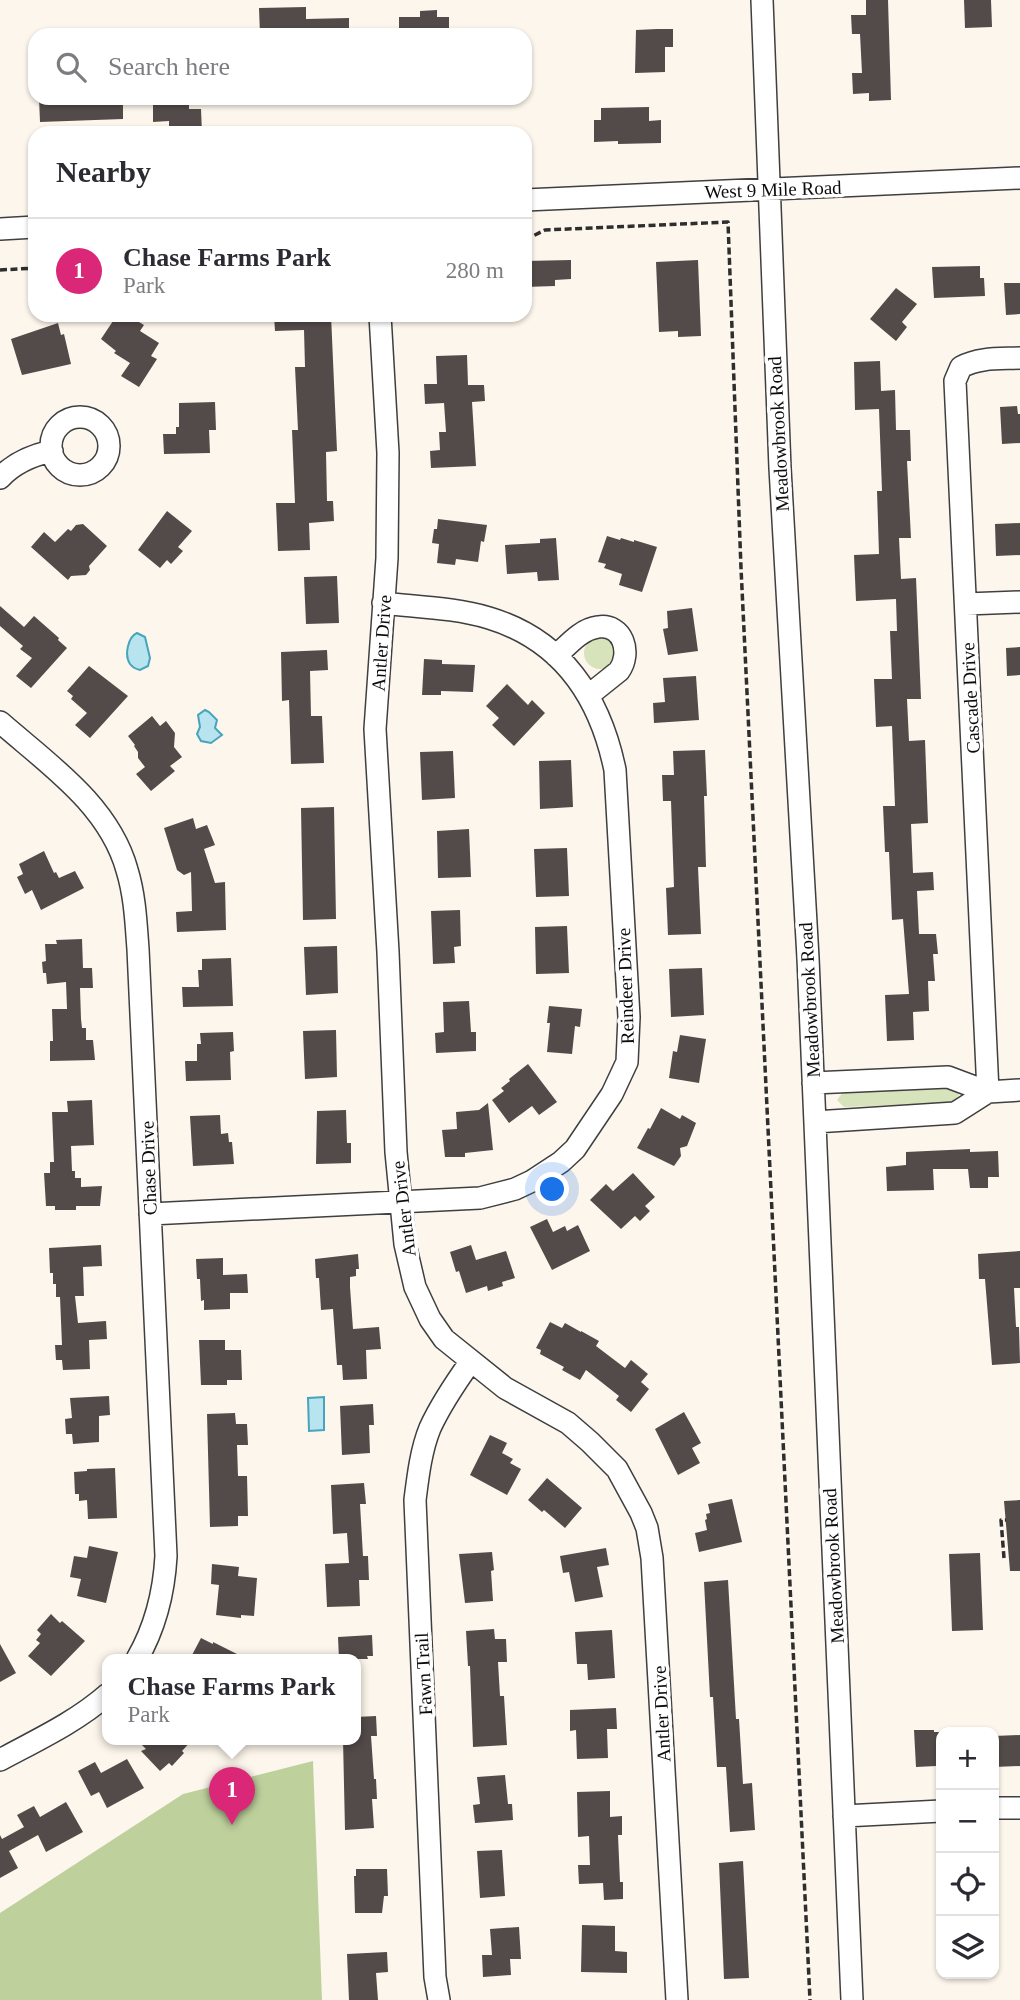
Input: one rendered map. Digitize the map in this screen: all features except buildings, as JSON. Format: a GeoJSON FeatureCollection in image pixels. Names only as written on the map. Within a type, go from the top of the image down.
{"type":"FeatureCollection","features":[{"type":"Feature","properties":{"kind":"street","name":"Meadowbrook Road"},"geometry":{"type":"LineString","coordinates":[[762,0],[779,467],[807,944],[852,2000]]}},
{"type":"Feature","properties":{"kind":"street","name":"West 9 Mile Road"},"geometry":{"type":"LineString","coordinates":[[532,200],[1020,178]]}},
{"type":"Feature","properties":{"kind":"street"},"geometry":{"type":"LineString","coordinates":[[0,229],[28,227]]}},
{"type":"Feature","properties":{"kind":"street","name":"Antler Drive"},"geometry":{"type":"LineString","coordinates":[[380,322],[388,453],[387,558],[376,729],[396,1152],[405,1244],[415,1287],[430,1319],[444,1339],[505,1388],[568,1423],[590,1442],[617,1469],[647,1528],[652,1558],[677,2000]]}},
{"type":"Feature","properties":{"kind":"street","name":"Cascade Drive"},"geometry":{"type":"LineString","coordinates":[[988,1091],[955,381],[961,367],[970,362],[980,359],[1020,358]]}},
{"type":"Feature","properties":{"kind":"street"},"geometry":{"type":"LineString","coordinates":[[0,478],[21,463],[52,451]]}},
{"type":"Feature","properties":{"kind":"street"},"geometry":{"type":"LineString","coordinates":[[966,604],[1020,602]]}},
{"type":"Feature","properties":{"kind":"street","name":"Reindeer Drive"},"geometry":{"type":"LineString","coordinates":[[150,1214],[480,1198],[515,1189],[561,1162],[575,1149],[612,1094],[627,1062],[629,1017],[615,770],[606,731],[589,695],[556,656],[525,633],[487,617],[383,603]]}},
{"type":"Feature","properties":{"kind":"street"},"geometry":{"type":"LineString","coordinates":[[556,656],[589,629],[606,626],[620,635],[625,645],[623,666],[589,695]]}},
{"type":"Feature","properties":{"kind":"street","name":"Chase Drive"},"geometry":{"type":"LineString","coordinates":[[0,722],[82,794],[95,809],[116,841],[127,867],[134,905],[166,1556],[160,1604],[139,1654]]}},
{"type":"Feature","properties":{"kind":"street"},"geometry":{"type":"LineString","coordinates":[[813,1083],[948,1077],[988,1091],[1020,1090]]}},
{"type":"Feature","properties":{"kind":"street"},"geometry":{"type":"LineString","coordinates":[[815,1122],[955,1114],[988,1091]]}},
{"type":"Feature","properties":{"kind":"street","name":"Fawn Trail"},"geometry":{"type":"LineString","coordinates":[[439,2000],[435,1977],[415,1500],[429,1430],[452,1388],[471,1361]]}},
{"type":"Feature","properties":{"kind":"street"},"geometry":{"type":"LineString","coordinates":[[0,1760],[74,1719],[102,1698]]}},
{"type":"Feature","properties":{"kind":"street"},"geometry":{"type":"LineString","coordinates":[[999,1808],[1020,1808]]}},
{"type":"Feature","properties":{"kind":"street"},"geometry":{"type":"LineString","coordinates":[[844,1816],[936,1811]]}},
{"type":"Feature","properties":{"kind":"path"},"geometry":{"type":"LineString","coordinates":[[532,236],[545,230],[728,222],[741,582],[810,2000]]}},
{"type":"Feature","properties":{"kind":"path"},"geometry":{"type":"LineString","coordinates":[[0,270],[28,268]]}},
{"type":"Feature","properties":{"kind":"path"},"geometry":{"type":"LineString","coordinates":[[1004,1558],[1001,1520],[1006,1520]]}},
{"type":"Feature","properties":{"kind":"green space"},"geometry":{"type":"Polygon","coordinates":[[[600,637],[612,641],[616,653],[612,665],[600,669],[588,665],[584,653],[588,641],[600,637]]]}},
{"type":"Feature","properties":{"kind":"green space"},"geometry":{"type":"Polygon","coordinates":[[[952,1088],[959,1095],[952,1103],[844,1107],[837,1100],[843,1092],[952,1088]]]}},
{"type":"Feature","properties":{"kind":"green space"},"geometry":{"type":"Polygon","coordinates":[[[313,1761],[322,2000],[0,2000],[0,1913],[183,1794],[313,1761]]]}},
{"type":"Feature","properties":{"kind":"water"},"geometry":{"type":"Polygon","coordinates":[[[137,633],[145,637],[150,658],[148,666],[140,670],[131,665],[127,656],[129,642],[137,633]]]}},
{"type":"Feature","properties":{"kind":"water"},"geometry":{"type":"Polygon","coordinates":[[[205,710],[217,720],[215,728],[222,735],[211,743],[201,741],[197,734],[200,727],[198,715],[205,710]]]}},
{"type":"Feature","properties":{"kind":"water"},"geometry":{"type":"Polygon","coordinates":[[[324,1397],[324,1430],[309,1431],[308,1398],[324,1397]]]}},
{"type":"Feature","properties":{"kind":"place","name":"Chase Farms Park"},"geometry":{"type":"Point","coordinates":[232,1825]}}]}
